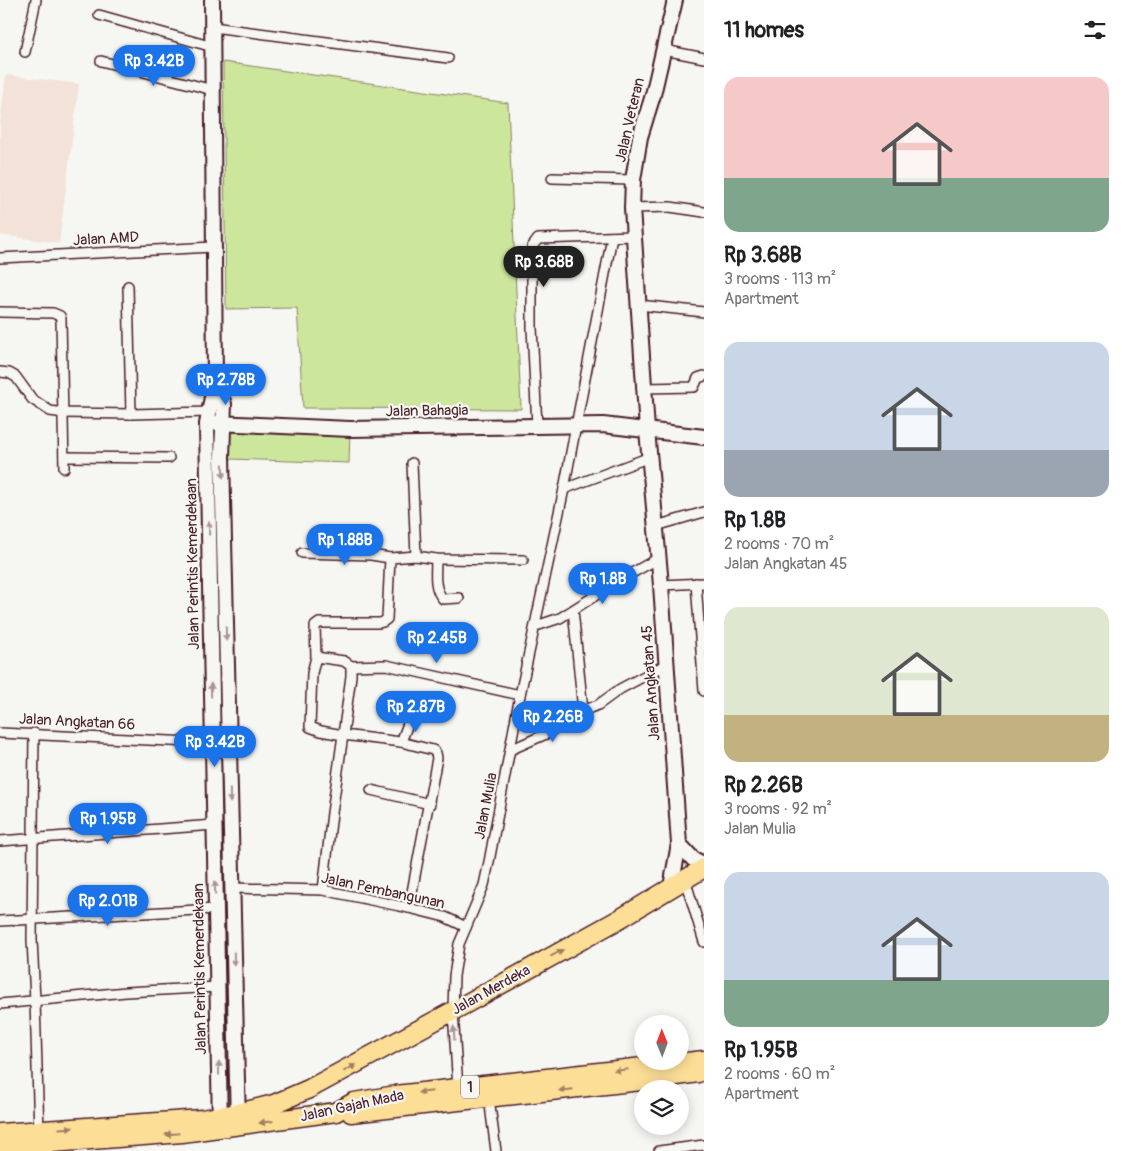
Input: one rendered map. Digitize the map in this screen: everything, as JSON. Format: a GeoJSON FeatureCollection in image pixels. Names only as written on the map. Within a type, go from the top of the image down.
{"type":"FeatureCollection","features":[{"type":"Feature","properties":{"kind":"highway","name":"Jalan Merdeka"},"geometry":{"type":"LineString","coordinates":[[274,1104],[321,1083],[616,921],[704,866]]}},
{"type":"Feature","properties":{"kind":"highway","name":"Jalan Gajah Mada"},"geometry":{"type":"LineString","coordinates":[[0,1147],[39,1137],[238,1119],[330,1113],[354,1102],[396,1095],[539,1078],[703,1069]]}},
{"type":"Feature","properties":{"kind":"highway","name":"1"},"geometry":{"type":"LineString","coordinates":[[330,1113],[354,1114],[489,1098],[671,1071]]}},
{"type":"Feature","properties":{"kind":"highway"},"geometry":{"type":"LineString","coordinates":[[321,1083],[317,1101],[330,1113]]}},
{"type":"Feature","properties":{"kind":"highway","name":"Jalan Gajah Mada"},"geometry":{"type":"LineString","coordinates":[[238,1119],[274,1104]]}},
{"type":"Feature","properties":{"kind":"highway","name":"Jalan Gajah Mada"},"geometry":{"type":"LineString","coordinates":[[0,1133],[39,1137]]}},
{"type":"Feature","properties":{"kind":"street"},"geometry":{"type":"LineString","coordinates":[[25,52],[36,0]]}},
{"type":"Feature","properties":{"kind":"street","name":"Jalan Perintis Kemerdekaan"},"geometry":{"type":"LineString","coordinates":[[212,0],[215,381],[209,418],[212,743],[220,1122]]}},
{"type":"Feature","properties":{"kind":"street","name":"Jalan Veteran"},"geometry":{"type":"LineString","coordinates":[[648,430],[632,208],[633,180],[640,137],[676,0]]}},
{"type":"Feature","properties":{"kind":"street"},"geometry":{"type":"LineString","coordinates":[[99,15],[213,47]]}},
{"type":"Feature","properties":{"kind":"street"},"geometry":{"type":"LineString","coordinates":[[213,27],[448,58]]}},
{"type":"Feature","properties":{"kind":"street"},"geometry":{"type":"LineString","coordinates":[[664,50],[704,58]]}},
{"type":"Feature","properties":{"kind":"street"},"geometry":{"type":"LineString","coordinates":[[101,61],[213,90]]}},
{"type":"Feature","properties":{"kind":"street"},"geometry":{"type":"LineString","coordinates":[[552,178],[633,180]]}},
{"type":"Feature","properties":{"kind":"street"},"geometry":{"type":"LineString","coordinates":[[632,208],[670,207],[704,212]]}},
{"type":"Feature","properties":{"kind":"street"},"geometry":{"type":"LineString","coordinates":[[538,426],[532,328],[532,247],[538,239],[634,236]]}},
{"type":"Feature","properties":{"kind":"street","name":"Jalan Mulia"},"geometry":{"type":"LineString","coordinates":[[458,1089],[453,1011],[454,976],[459,944],[484,885],[520,695],[564,489],[612,237]]}},
{"type":"Feature","properties":{"kind":"street","name":"Jalan AMD"},"geometry":{"type":"LineString","coordinates":[[0,258],[213,246]]}},
{"type":"Feature","properties":{"kind":"street"},"geometry":{"type":"LineString","coordinates":[[128,286],[131,414]]}},
{"type":"Feature","properties":{"kind":"street"},"geometry":{"type":"LineString","coordinates":[[639,305],[704,312]]}},
{"type":"Feature","properties":{"kind":"street"},"geometry":{"type":"LineString","coordinates":[[0,312],[53,313],[60,316],[64,468]]}},
{"type":"Feature","properties":{"kind":"street"},"geometry":{"type":"LineString","coordinates":[[0,372],[9,373],[16,377],[27,393],[41,406],[50,411],[209,418]]}},
{"type":"Feature","properties":{"kind":"street"},"geometry":{"type":"LineString","coordinates":[[645,388],[694,387],[698,378],[704,376]]}},
{"type":"Feature","properties":{"kind":"street"},"geometry":{"type":"LineString","coordinates":[[215,381],[224,404],[222,457],[238,1119]]}},
{"type":"Feature","properties":{"kind":"street","name":"Jalan Bahagia"},"geometry":{"type":"LineString","coordinates":[[209,418],[223,422],[350,429],[603,425],[704,437]]}},
{"type":"Feature","properties":{"kind":"street","name":"Jalan Angkatan 45"},"geometry":{"type":"LineString","coordinates":[[648,430],[661,585],[678,844],[678,883]]}},
{"type":"Feature","properties":{"kind":"street"},"geometry":{"type":"LineString","coordinates":[[564,489],[650,456]]}},
{"type":"Feature","properties":{"kind":"street"},"geometry":{"type":"LineString","coordinates":[[64,457],[169,458]]}},
{"type":"Feature","properties":{"kind":"street"},"geometry":{"type":"LineString","coordinates":[[412,463],[416,556]]}},
{"type":"Feature","properties":{"kind":"street"},"geometry":{"type":"LineString","coordinates":[[656,526],[704,512]]}},
{"type":"Feature","properties":{"kind":"street"},"geometry":{"type":"LineString","coordinates":[[302,553],[371,555],[390,558],[416,556],[436,559],[523,560]]}},
{"type":"Feature","properties":{"kind":"street"},"geometry":{"type":"LineString","coordinates":[[390,558],[387,619],[379,623],[319,624],[315,626],[316,657],[312,673],[310,727],[343,735],[401,742],[433,750],[436,753],[430,804],[409,908]]}},
{"type":"Feature","properties":{"kind":"street"},"geometry":{"type":"LineString","coordinates":[[536,626],[560,618],[623,578],[659,558]]}},
{"type":"Feature","properties":{"kind":"street"},"geometry":{"type":"LineString","coordinates":[[436,559],[436,586],[439,594],[443,599],[459,598]]}},
{"type":"Feature","properties":{"kind":"street"},"geometry":{"type":"LineString","coordinates":[[661,585],[700,583],[704,691]]}},
{"type":"Feature","properties":{"kind":"street"},"geometry":{"type":"LineString","coordinates":[[573,610],[583,711]]}},
{"type":"Feature","properties":{"kind":"street"},"geometry":{"type":"LineString","coordinates":[[316,657],[344,661],[351,666],[386,665],[520,695]]}},
{"type":"Feature","properties":{"kind":"street"},"geometry":{"type":"LineString","coordinates":[[510,750],[546,734],[583,711],[598,705],[620,689],[665,665]]}},
{"type":"Feature","properties":{"kind":"street"},"geometry":{"type":"LineString","coordinates":[[323,890],[351,666]]}},
{"type":"Feature","properties":{"kind":"street"},"geometry":{"type":"LineString","coordinates":[[401,742],[411,716]]}},
{"type":"Feature","properties":{"kind":"street","name":"Jalan Angkatan 66"},"geometry":{"type":"LineString","coordinates":[[0,733],[212,743]]}},
{"type":"Feature","properties":{"kind":"street"},"geometry":{"type":"LineString","coordinates":[[34,734],[32,939],[36,1001],[39,1137]]}},
{"type":"Feature","properties":{"kind":"street"},"geometry":{"type":"LineString","coordinates":[[371,790],[430,804]]}},
{"type":"Feature","properties":{"kind":"street"},"geometry":{"type":"LineString","coordinates":[[0,841],[214,825]]}},
{"type":"Feature","properties":{"kind":"street"},"geometry":{"type":"LineString","coordinates":[[678,844],[704,866]]}},
{"type":"Feature","properties":{"kind":"street"},"geometry":{"type":"LineString","coordinates":[[678,883],[704,942]]}},
{"type":"Feature","properties":{"kind":"street","name":"Jalan Pembangunan"},"geometry":{"type":"LineString","coordinates":[[233,888],[323,890],[445,917],[466,927]]}},
{"type":"Feature","properties":{"kind":"street"},"geometry":{"type":"LineString","coordinates":[[0,921],[216,909]]}},
{"type":"Feature","properties":{"kind":"street"},"geometry":{"type":"LineString","coordinates":[[0,1004],[126,992],[217,987]]}},
{"type":"Feature","properties":{"kind":"street"},"geometry":{"type":"LineString","coordinates":[[489,1098],[496,1151]]}},
{"type":"Feature","properties":{"kind":"street"},"geometry":{"type":"LineString","coordinates":[[659,1151],[704,1145]]}},
{"type":"Feature","properties":{"kind":"shaded area"},"geometry":{"type":"Polygon","coordinates":[[[6,75],[79,84],[59,243],[0,235],[0,124],[6,75]]]}},
{"type":"Feature","properties":{"kind":"green space"},"geometry":{"type":"Polygon","coordinates":[[[223,62],[508,103],[521,409],[303,408],[297,308],[226,309],[223,62]]]}},
{"type":"Feature","properties":{"kind":"green space"},"geometry":{"type":"Polygon","coordinates":[[[223,423],[350,429],[349,463],[230,459],[223,423]]]}}]}
